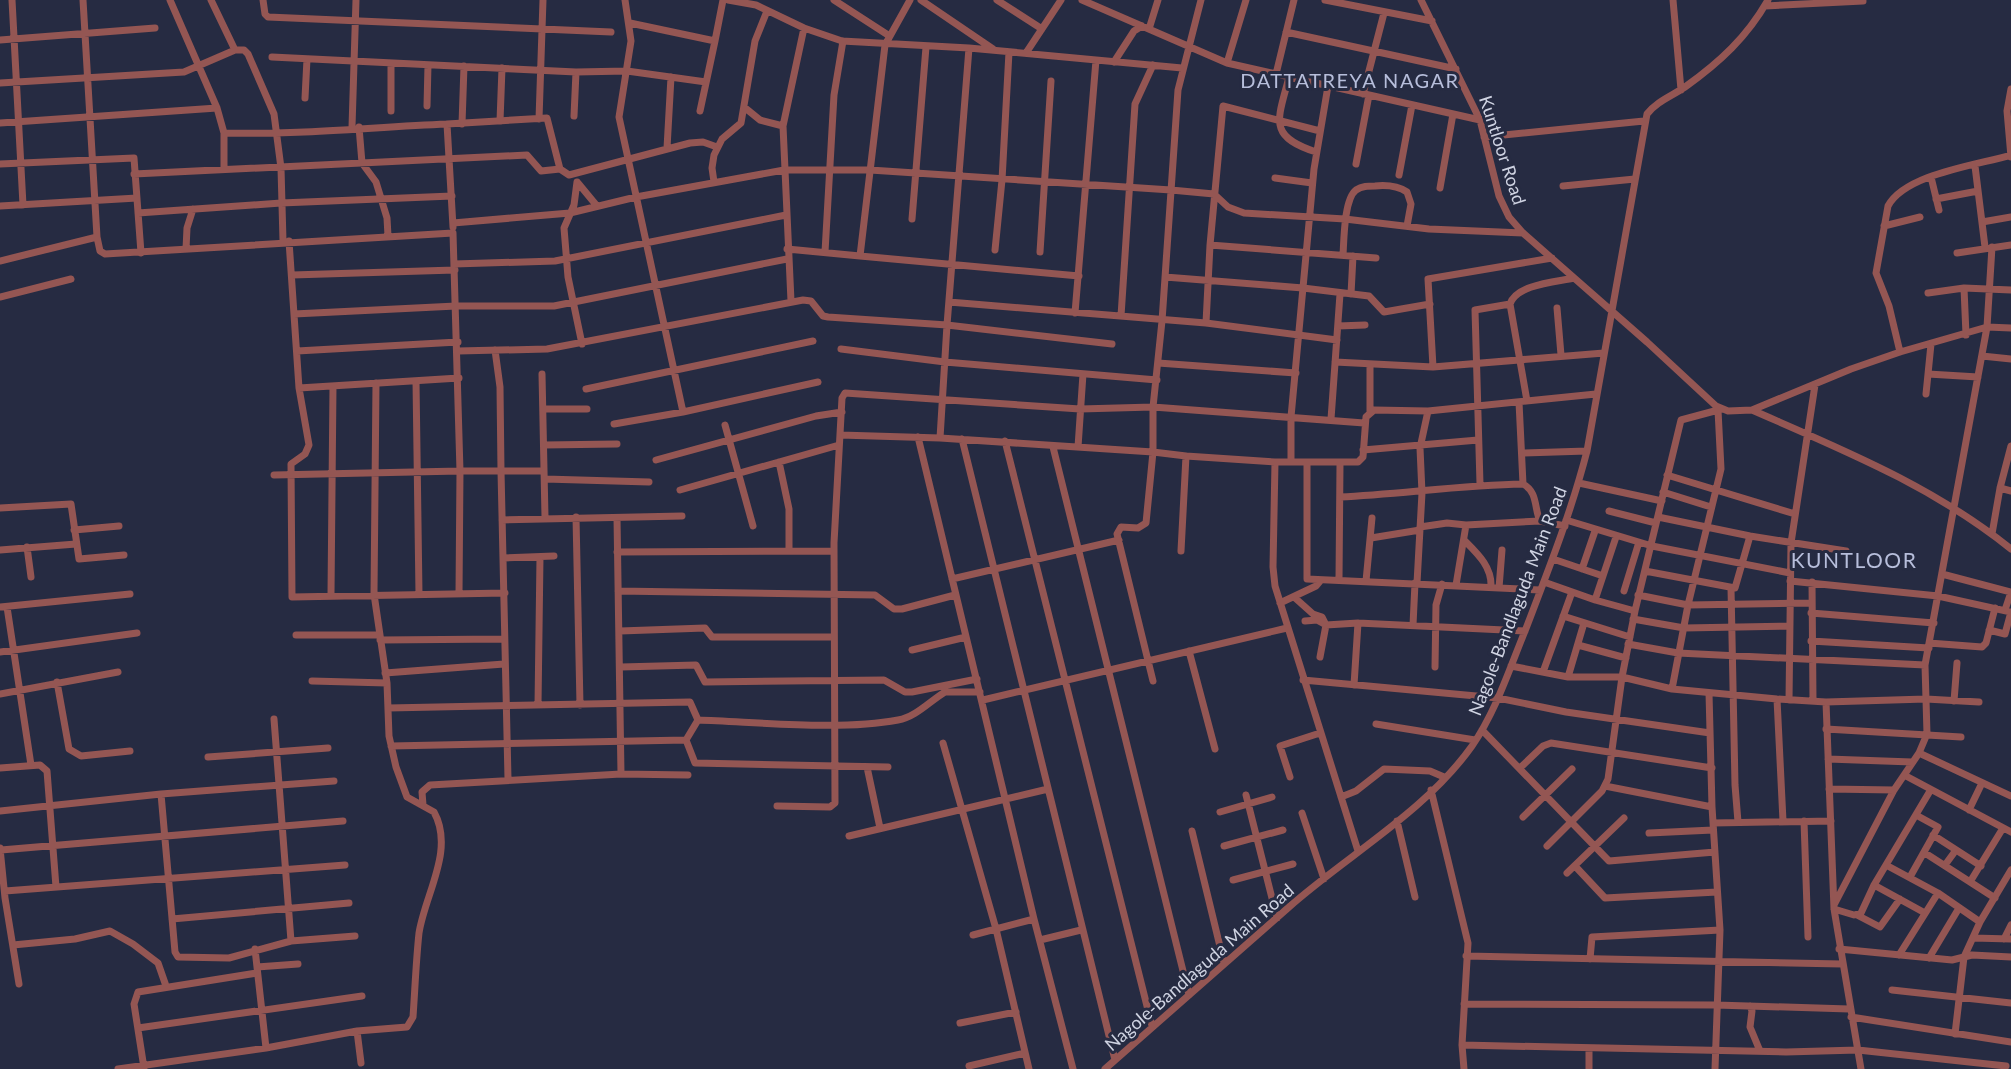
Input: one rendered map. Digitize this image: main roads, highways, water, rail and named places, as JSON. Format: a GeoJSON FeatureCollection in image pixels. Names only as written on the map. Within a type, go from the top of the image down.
{"type":"FeatureCollection","features":[{"type":"Feature","properties":{"kind":"district","name":"DATTATREYA NAGAR"},"geometry":{"type":"Point","coordinates":[1350,80]}},
{"type":"Feature","properties":{"kind":"district","name":"KUNTLOOR"},"geometry":{"type":"Point","coordinates":[1854,559]}}]}
